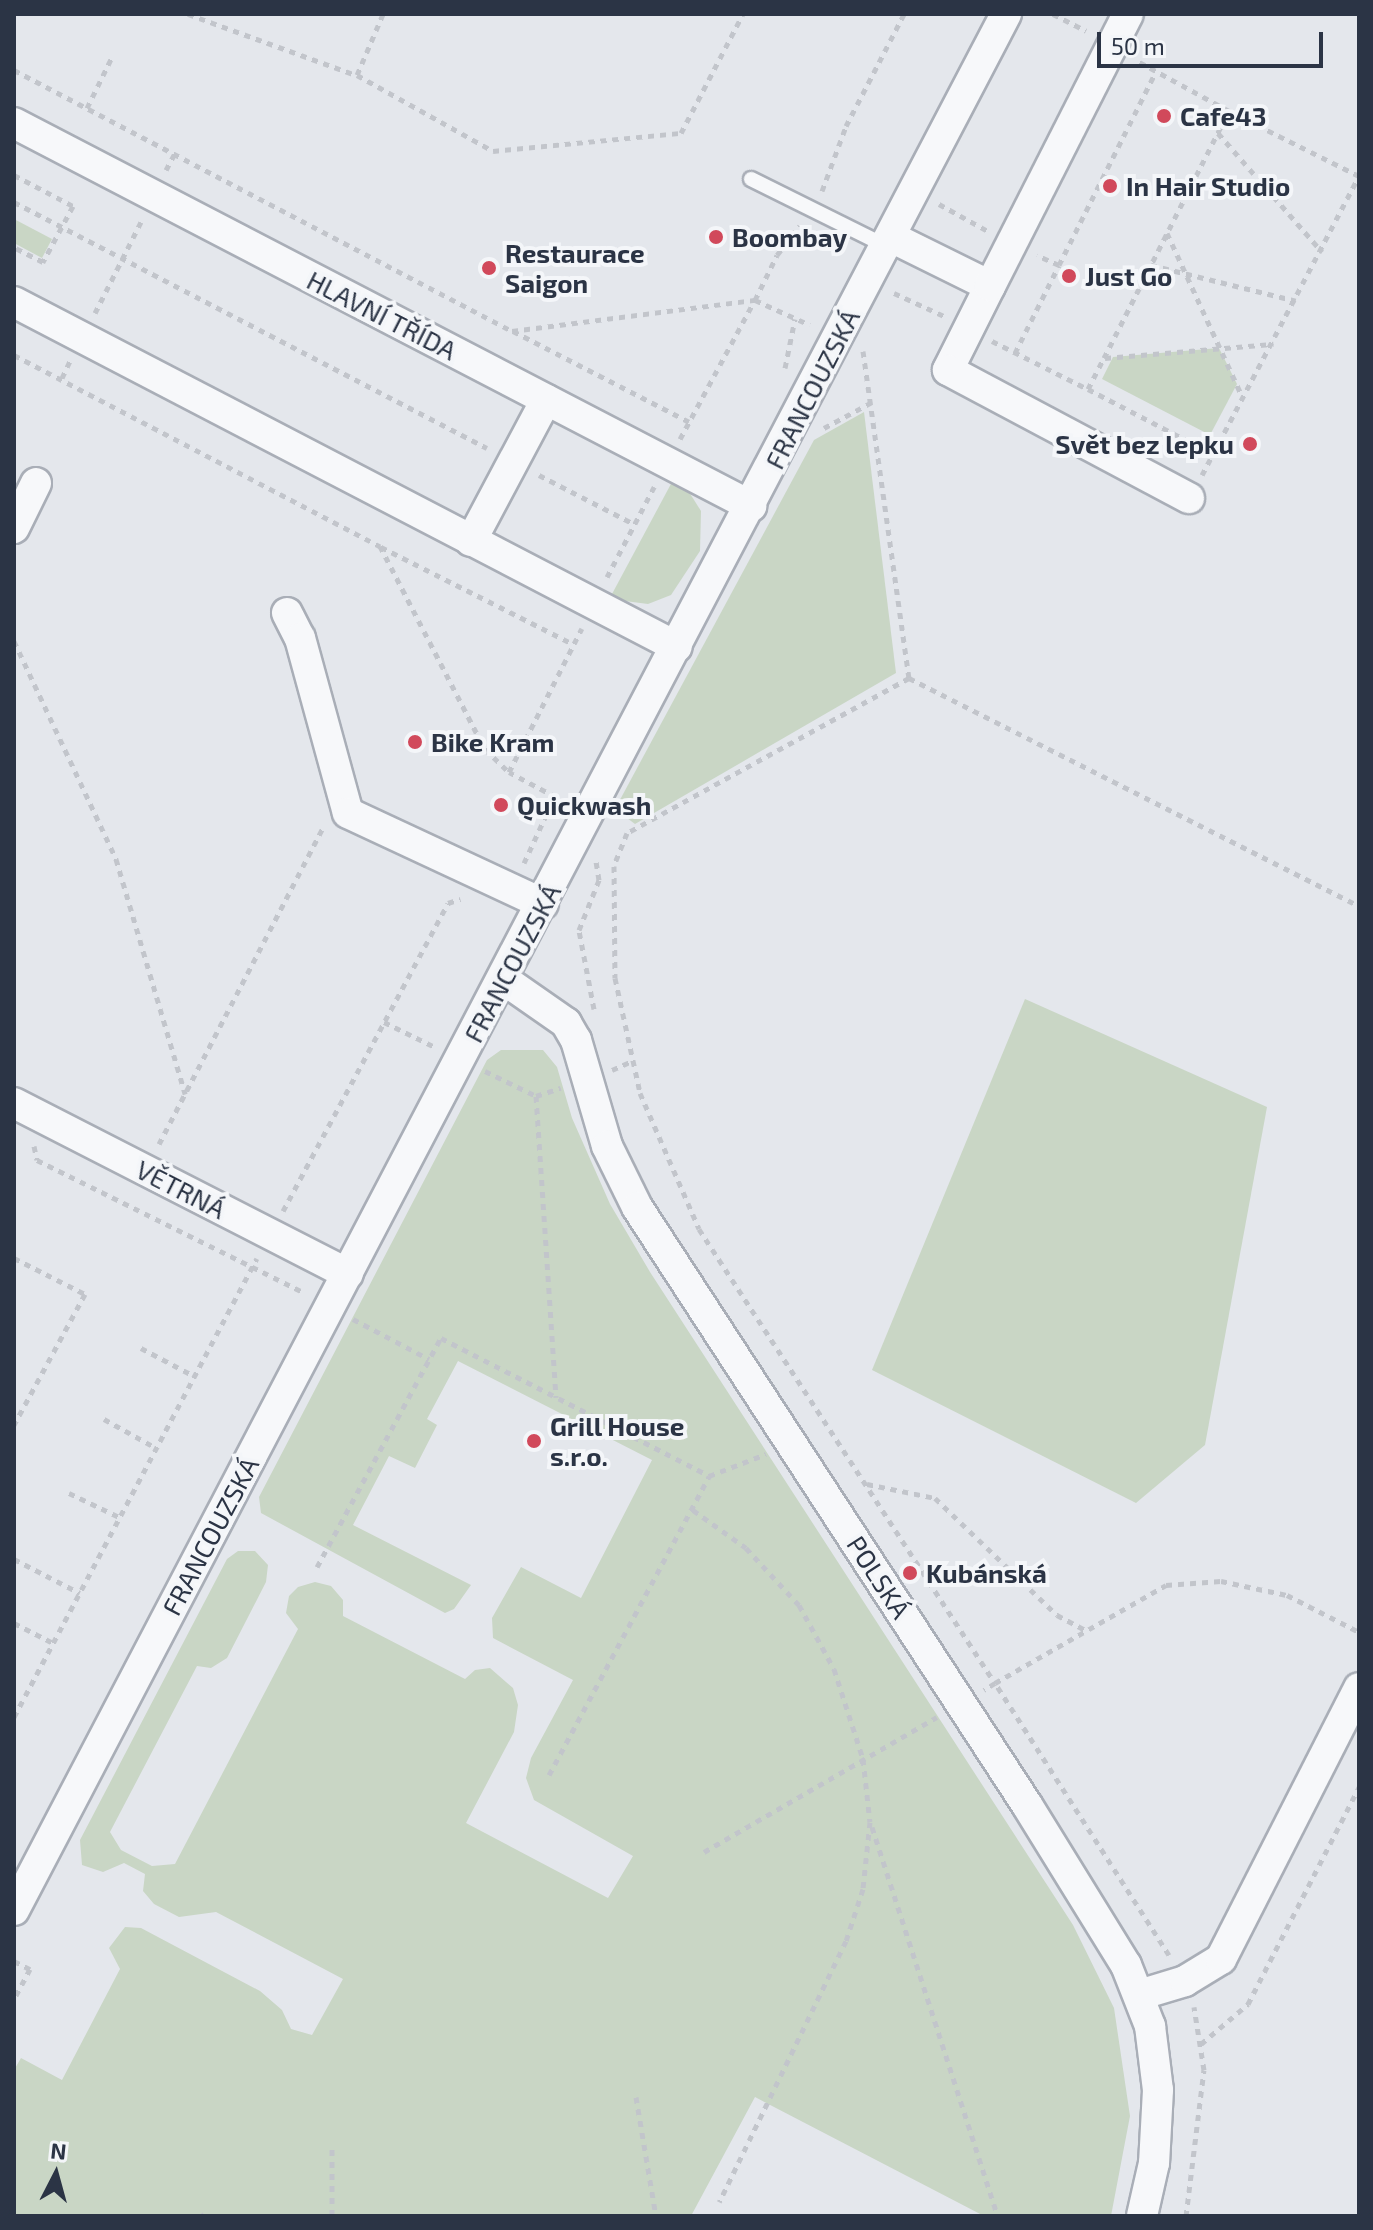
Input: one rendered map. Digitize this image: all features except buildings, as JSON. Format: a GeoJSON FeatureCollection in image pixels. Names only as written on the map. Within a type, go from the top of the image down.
{"type":"FeatureCollection","features":[{"type":"Feature","properties":{"kind":"street","name":"FRANCOUZSKÁ"},"geometry":{"type":"LineString","coordinates":[[14,1910],[543,904],[603,821],[677,647],[751,506],[850,343],[888,241],[1006,14]]}},
{"type":"Feature","properties":{"kind":"street"},"geometry":{"type":"LineString","coordinates":[[1128,14],[948,370],[1189,498]]}},
{"type":"Feature","properties":{"kind":"street","name":"HLAVNÍ TŘÍDA"},"geometry":{"type":"LineString","coordinates":[[14,123],[751,506]]}},
{"type":"Feature","properties":{"kind":"street"},"geometry":{"type":"LineString","coordinates":[[888,241],[990,286]]}},
{"type":"Feature","properties":{"kind":"street"},"geometry":{"type":"LineString","coordinates":[[14,302],[677,647]]}},
{"type":"Feature","properties":{"kind":"street"},"geometry":{"type":"LineString","coordinates":[[471,541],[546,400]]}},
{"type":"Feature","properties":{"kind":"street"},"geometry":{"type":"LineString","coordinates":[[14,528],[36,483]]}},
{"type":"Feature","properties":{"kind":"street"},"geometry":{"type":"LineString","coordinates":[[287,613],[300,638],[348,813],[543,904]]}},
{"type":"Feature","properties":{"kind":"street","name":"POLSKÁ"},"geometry":{"type":"LineString","coordinates":[[503,979],[566,1023],[588,1080],[607,1146],[637,1207],[1094,1909],[1139,1995],[1150,2026],[1158,2090],[1154,2163],[1142,2216]]}},
{"type":"Feature","properties":{"kind":"street","name":"VĚTRNÁ"},"geometry":{"type":"LineString","coordinates":[[14,1103],[348,1274]]}},
{"type":"Feature","properties":{"kind":"street"},"geometry":{"type":"LineString","coordinates":[[1139,1995],[1185,1981],[1221,1959],[1359,1688]]}},
{"type":"Feature","properties":{"kind":"lane"},"geometry":{"type":"LineString","coordinates":[[751,179],[813,210],[888,241]]}},
{"type":"Feature","properties":{"kind":"path"},"geometry":{"type":"LineString","coordinates":[[188,14],[357,75],[493,151],[681,133],[743,14]]}},
{"type":"Feature","properties":{"kind":"path"},"geometry":{"type":"LineString","coordinates":[[357,75],[383,14]]}},
{"type":"Feature","properties":{"kind":"path"},"geometry":{"type":"LineString","coordinates":[[603,585],[777,255],[813,210],[846,126],[904,14]]}},
{"type":"Feature","properties":{"kind":"path"},"geometry":{"type":"LineString","coordinates":[[1053,14],[1113,44],[1155,73],[1359,176],[1322,252],[1189,498]]}},
{"type":"Feature","properties":{"kind":"path"},"geometry":{"type":"LineString","coordinates":[[87,108],[111,59]]}},
{"type":"Feature","properties":{"kind":"path"},"geometry":{"type":"LineString","coordinates":[[14,70],[689,422]]}},
{"type":"Feature","properties":{"kind":"path"},"geometry":{"type":"LineString","coordinates":[[1059,265],[1155,73]]}},
{"type":"Feature","properties":{"kind":"path"},"geometry":{"type":"LineString","coordinates":[[1088,389],[1229,111]]}},
{"type":"Feature","properties":{"kind":"path"},"geometry":{"type":"LineString","coordinates":[[1218,133],[1322,252]]}},
{"type":"Feature","properties":{"kind":"path"},"geometry":{"type":"LineString","coordinates":[[62,378],[175,153]]}},
{"type":"Feature","properties":{"kind":"path"},"geometry":{"type":"LineString","coordinates":[[14,175],[73,206],[43,262],[14,247]]}},
{"type":"Feature","properties":{"kind":"path"},"geometry":{"type":"LineString","coordinates":[[14,202],[634,524]]}},
{"type":"Feature","properties":{"kind":"path"},"geometry":{"type":"LineString","coordinates":[[1167,233],[1244,399]]}},
{"type":"Feature","properties":{"kind":"path"},"geometry":{"type":"LineString","coordinates":[[1151,265],[1296,301]]}},
{"type":"Feature","properties":{"kind":"path"},"geometry":{"type":"LineString","coordinates":[[889,302],[895,290],[1213,454]]}},
{"type":"Feature","properties":{"kind":"path"},"geometry":{"type":"LineString","coordinates":[[512,331],[755,300],[850,343],[869,337]]}},
{"type":"Feature","properties":{"kind":"path"},"geometry":{"type":"LineString","coordinates":[[850,343],[909,678]]}},
{"type":"Feature","properties":{"kind":"path"},"geometry":{"type":"LineString","coordinates":[[1104,358],[1273,344]]}},
{"type":"Feature","properties":{"kind":"path"},"geometry":{"type":"LineString","coordinates":[[14,355],[573,644]]}},
{"type":"Feature","properties":{"kind":"path"},"geometry":{"type":"LineString","coordinates":[[380,546],[485,749],[509,772],[562,800]]}},
{"type":"Feature","properties":{"kind":"path"},"geometry":{"type":"LineString","coordinates":[[509,772],[586,620]]}},
{"type":"Feature","properties":{"kind":"path"},"geometry":{"type":"LineString","coordinates":[[14,641],[116,859],[185,1094]]}},
{"type":"Feature","properties":{"kind":"path"},"geometry":{"type":"LineString","coordinates":[[909,678],[627,833],[614,866],[612,924],[615,978],[640,1093],[699,1229],[867,1484],[1185,1981],[1201,2044],[1199,2138],[1186,2216]]}},
{"type":"Feature","properties":{"kind":"path"},"geometry":{"type":"LineString","coordinates":[[909,678],[1359,906]]}},
{"type":"Feature","properties":{"kind":"path"},"geometry":{"type":"LineString","coordinates":[[14,1716],[448,903],[516,880],[555,796]]}},
{"type":"Feature","properties":{"kind":"path"},"geometry":{"type":"LineString","coordinates":[[155,1152],[330,815],[348,813]]}},
{"type":"Feature","properties":{"kind":"path"},"geometry":{"type":"LineString","coordinates":[[598,1024],[584,978],[579,930],[599,880],[603,821],[627,833]]}},
{"type":"Feature","properties":{"kind":"path"},"geometry":{"type":"LineString","coordinates":[[384,1022],[536,1096],[556,1397]]}},
{"type":"Feature","properties":{"kind":"path"},"geometry":{"type":"LineString","coordinates":[[588,1080],[612,1070],[607,1054]]}},
{"type":"Feature","properties":{"kind":"path"},"geometry":{"type":"LineString","coordinates":[[31,1132],[37,1160],[313,1297]]}},
{"type":"Feature","properties":{"kind":"path"},"geometry":{"type":"LineString","coordinates":[[14,1258],[85,1294],[14,1425]]}},
{"type":"Feature","properties":{"kind":"path"},"geometry":{"type":"LineString","coordinates":[[353,1318],[429,1359]]}},
{"type":"Feature","properties":{"kind":"path"},"geometry":{"type":"LineString","coordinates":[[317,1567],[441,1338],[709,1476]]}},
{"type":"Feature","properties":{"kind":"path"},"geometry":{"type":"LineString","coordinates":[[141,1348],[194,1376]]}},
{"type":"Feature","properties":{"kind":"path"},"geometry":{"type":"LineString","coordinates":[[104,1419],[156,1448]]}},
{"type":"Feature","properties":{"kind":"path"},"geometry":{"type":"LineString","coordinates":[[549,1775],[709,1476],[792,1444]]}},
{"type":"Feature","properties":{"kind":"path"},"geometry":{"type":"LineString","coordinates":[[867,1484],[935,1498],[1057,1615],[1086,1631]]}},
{"type":"Feature","properties":{"kind":"path"},"geometry":{"type":"LineString","coordinates":[[69,1493],[119,1517]]}},
{"type":"Feature","properties":{"kind":"path"},"geometry":{"type":"LineString","coordinates":[[693,1510],[746,1548],[799,1605],[834,1669],[863,1759],[870,1822],[998,2216]]}},
{"type":"Feature","properties":{"kind":"path"},"geometry":{"type":"LineString","coordinates":[[14,1559],[80,1593]]}},
{"type":"Feature","properties":{"kind":"path"},"geometry":{"type":"LineString","coordinates":[[704,1852],[1166,1585],[1221,1581],[1287,1595],[1359,1632]]}},
{"type":"Feature","properties":{"kind":"path"},"geometry":{"type":"LineString","coordinates":[[14,1623],[53,1643]]}},
{"type":"Feature","properties":{"kind":"path"},"geometry":{"type":"LineString","coordinates":[[1201,2044],[1248,2004],[1359,1787]]}},
{"type":"Feature","properties":{"kind":"path"},"geometry":{"type":"LineString","coordinates":[[719,2202],[846,1941],[863,1889],[870,1822]]}},
{"type":"Feature","properties":{"kind":"path"},"geometry":{"type":"LineString","coordinates":[[14,1961],[30,1969],[14,1999]]}},
{"type":"Feature","properties":{"kind":"path"},"geometry":{"type":"LineString","coordinates":[[636,2097],[656,2216]]}},
{"type":"Feature","properties":{"kind":"path"},"geometry":{"type":"LineString","coordinates":[[332,2149],[332,2216]]}},
{"type":"Feature","properties":{"kind":"green space"},"geometry":{"type":"Polygon","coordinates":[[[14,219],[52,239],[42,258],[14,243],[14,219]]]}},
{"type":"Feature","properties":{"kind":"green space"},"geometry":{"type":"Polygon","coordinates":[[[1219,348],[1237,384],[1210,435],[1102,379],[1113,357],[1219,348]]]}},
{"type":"Feature","properties":{"kind":"green space"},"geometry":{"type":"Polygon","coordinates":[[[864,412],[896,673],[635,824],[615,809],[814,440],[864,412]]]}},
{"type":"Feature","properties":{"kind":"green space"},"geometry":{"type":"Polygon","coordinates":[[[672,482],[689,492],[701,511],[700,551],[671,595],[648,604],[625,601],[612,594],[672,482]]]}},
{"type":"Feature","properties":{"kind":"green space"},"geometry":{"type":"Polygon","coordinates":[[[1025,999],[1267,1107],[1205,1445],[1136,1503],[872,1370],[1025,999]]]}},
{"type":"Feature","properties":{"kind":"green space"},"geometry":{"type":"Polygon","coordinates":[[[501,1050],[543,1050],[557,1067],[572,1118],[610,1204],[650,1272],[1073,1925],[1114,2008],[1130,2116],[1111,2216],[984,2216],[755,2097],[691,2216],[14,2216],[14,2070],[21,2058],[62,2080],[120,1969],[109,1948],[125,1927],[141,1928],[260,1991],[282,2010],[291,2029],[312,2035],[343,1979],[216,1912],[179,1917],[154,1904],[143,1891],[145,1874],[124,1863],[103,1872],[82,1865],[80,1840],[227,1559],[238,1551],[255,1551],[268,1565],[266,1582],[227,1658],[211,1668],[197,1666],[110,1832],[121,1850],[152,1866],[175,1864],[298,1629],[286,1613],[289,1596],[298,1587],[315,1582],[331,1586],[343,1600],[343,1616],[465,1679],[475,1670],[490,1668],[513,1688],[518,1705],[514,1732],[466,1823],[608,1898],[633,1856],[534,1800],[526,1778],[531,1758],[573,1680],[493,1638],[492,1618],[521,1567],[581,1598],[652,1460],[458,1361],[427,1419],[437,1425],[415,1468],[389,1456],[353,1525],[471,1585],[454,1609],[445,1613],[261,1513],[259,1497],[487,1060],[501,1050]]]}},
{"type":"Feature","properties":{"kind":"place","name":"Cafe43"},"geometry":{"type":"Point","coordinates":[1164,116]}},
{"type":"Feature","properties":{"kind":"place","name":"In Hair Studio"},"geometry":{"type":"Point","coordinates":[1110,186]}},
{"type":"Feature","properties":{"kind":"place","name":"Boombay"},"geometry":{"type":"Point","coordinates":[716,237]}},
{"type":"Feature","properties":{"kind":"place","name":"Restaurace Saigon"},"geometry":{"type":"Point","coordinates":[489,268]}},
{"type":"Feature","properties":{"kind":"place","name":"Just Go"},"geometry":{"type":"Point","coordinates":[1069,276]}},
{"type":"Feature","properties":{"kind":"place","name":"Svět bez lepku"},"geometry":{"type":"Point","coordinates":[1250,444]}},
{"type":"Feature","properties":{"kind":"place","name":"Bike Kram"},"geometry":{"type":"Point","coordinates":[415,742]}},
{"type":"Feature","properties":{"kind":"place","name":"Quickwash"},"geometry":{"type":"Point","coordinates":[501,805]}},
{"type":"Feature","properties":{"kind":"place","name":"Grill House s.r.o."},"geometry":{"type":"Point","coordinates":[534,1441]}},
{"type":"Feature","properties":{"kind":"place","name":"Kubánská"},"geometry":{"type":"Point","coordinates":[910,1573]}}]}
